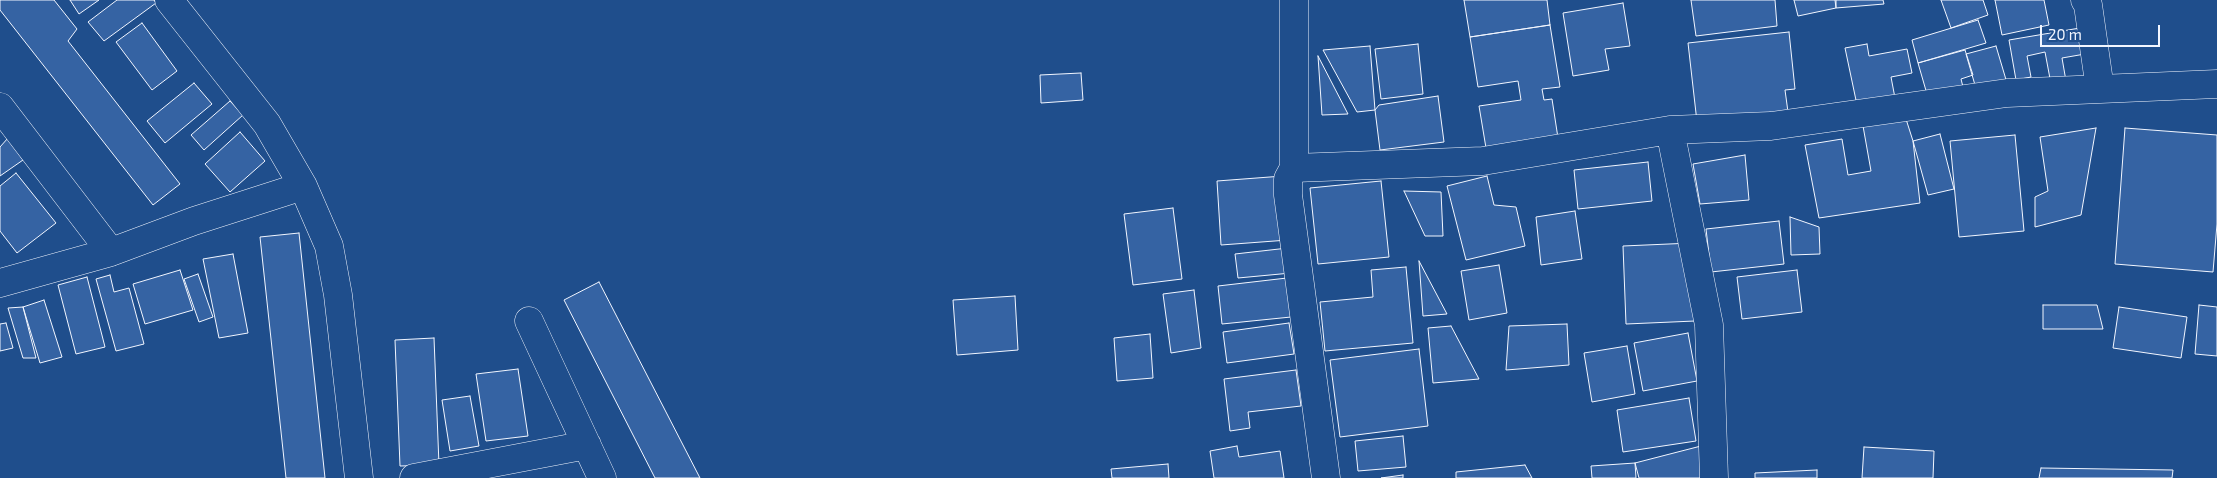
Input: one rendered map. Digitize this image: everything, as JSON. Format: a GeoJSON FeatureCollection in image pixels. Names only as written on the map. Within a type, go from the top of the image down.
{"type":"FeatureCollection","features":[{"type":"Feature","properties":{"kind":"street"},"geometry":{"type":"LineString","coordinates":[[169,0],[267,124],[303,186],[329,246],[338,295],[359,478]]}},
{"type":"Feature","properties":{"kind":"street"},"geometry":{"type":"LineString","coordinates":[[1294,0],[1294,168],[1288,178],[1288,195],[1326,478]]}},
{"type":"Feature","properties":{"kind":"street"},"geometry":{"type":"LineString","coordinates":[[2085,0],[2088,5],[2100,88]]}},
{"type":"Feature","properties":{"kind":"street"},"geometry":{"type":"LineString","coordinates":[[1294,168],[1483,161],[1670,130],[1771,126],[2007,93],[2217,84]]}},
{"type":"Feature","properties":{"kind":"street"},"geometry":{"type":"LineString","coordinates":[[0,107],[111,252]]}},
{"type":"Feature","properties":{"kind":"street"},"geometry":{"type":"LineString","coordinates":[[1670,130],[1708,325],[1714,478]]}},
{"type":"Feature","properties":{"kind":"street"},"geometry":{"type":"LineString","coordinates":[[0,282],[111,252],[194,221],[303,186]]}},
{"type":"Feature","properties":{"kind":"street"},"geometry":{"type":"LineString","coordinates":[[529,321],[602,478]]}},
{"type":"Feature","properties":{"kind":"street"},"geometry":{"type":"LineString","coordinates":[[414,478],[587,446]]}},
{"type":"Feature","properties":{"kind":"building"},"geometry":{"type":"Polygon","coordinates":[[[0,0],[54,0],[77,29],[68,41],[180,184],[153,205],[0,10],[0,0]]]}},
{"type":"Feature","properties":{"kind":"building"},"geometry":{"type":"Polygon","coordinates":[[[70,0],[99,0],[79,14],[70,0]]]}},
{"type":"Feature","properties":{"kind":"building"},"geometry":{"type":"Polygon","coordinates":[[[117,0],[154,0],[156,3],[104,41],[88,22],[117,0]]]}},
{"type":"Feature","properties":{"kind":"building"},"geometry":{"type":"Polygon","coordinates":[[[1464,0],[1547,0],[1550,25],[1470,37],[1464,0]]]}},
{"type":"Feature","properties":{"kind":"building"},"geometry":{"type":"Polygon","coordinates":[[[1691,0],[1775,0],[1777,26],[1696,36],[1691,0]]]}},
{"type":"Feature","properties":{"kind":"building"},"geometry":{"type":"Polygon","coordinates":[[[1794,0],[1835,0],[1836,8],[1798,16],[1794,0]]]}},
{"type":"Feature","properties":{"kind":"building"},"geometry":{"type":"Polygon","coordinates":[[[1836,0],[1883,0],[1884,4],[1836,8],[1836,0]]]}},
{"type":"Feature","properties":{"kind":"building"},"geometry":{"type":"Polygon","coordinates":[[[1941,0],[1983,0],[1988,15],[1951,28],[1941,0]]]}},
{"type":"Feature","properties":{"kind":"building"},"geometry":{"type":"Polygon","coordinates":[[[1995,0],[2044,0],[2049,25],[2002,35],[1995,0]]]}},
{"type":"Feature","properties":{"kind":"building"},"geometry":{"type":"Polygon","coordinates":[[[1623,3],[1630,46],[1605,49],[1609,70],[1573,76],[1563,13],[1623,3]]]}},
{"type":"Feature","properties":{"kind":"building"},"geometry":{"type":"Polygon","coordinates":[[[1978,20],[1986,43],[1918,63],[1912,40],[1978,20]]]}},
{"type":"Feature","properties":{"kind":"building"},"geometry":{"type":"Polygon","coordinates":[[[142,23],[177,71],[152,90],[116,42],[142,23]]]}},
{"type":"Feature","properties":{"kind":"building"},"geometry":{"type":"Polygon","coordinates":[[[1550,25],[1560,87],[1542,89],[1544,100],[1552,99],[1558,138],[1486,148],[1479,106],[1521,100],[1518,81],[1478,87],[1470,37],[1550,25]]]}},
{"type":"Feature","properties":{"kind":"building"},"geometry":{"type":"Polygon","coordinates":[[[2080,28],[2085,54],[2062,58],[2066,81],[2051,84],[2045,52],[2027,56],[2031,77],[2016,80],[2009,40],[2080,28]]]}},
{"type":"Feature","properties":{"kind":"building"},"geometry":{"type":"Polygon","coordinates":[[[1789,32],[1795,89],[1785,90],[1788,112],[1697,122],[1688,43],[1789,32]]]}},
{"type":"Feature","properties":{"kind":"building"},"geometry":{"type":"Polygon","coordinates":[[[1418,44],[1423,94],[1381,99],[1375,49],[1418,44]]]}},
{"type":"Feature","properties":{"kind":"building"},"geometry":{"type":"Polygon","coordinates":[[[1867,44],[1869,56],[1907,49],[1912,73],[1891,77],[1895,98],[1857,105],[1845,48],[1867,44]]]}},
{"type":"Feature","properties":{"kind":"building"},"geometry":{"type":"Polygon","coordinates":[[[1370,46],[1375,110],[1357,112],[1323,50],[1370,46]]]}},
{"type":"Feature","properties":{"kind":"building"},"geometry":{"type":"Polygon","coordinates":[[[1996,46],[2007,83],[1977,92],[1966,54],[1996,46]]]}},
{"type":"Feature","properties":{"kind":"building"},"geometry":{"type":"Polygon","coordinates":[[[1965,50],[1973,75],[1961,79],[1964,91],[1929,101],[1918,63],[1965,50]]]}},
{"type":"Feature","properties":{"kind":"building"},"geometry":{"type":"Polygon","coordinates":[[[1318,56],[1348,114],[1322,115],[1318,56]]]}},
{"type":"Feature","properties":{"kind":"building"},"geometry":{"type":"Polygon","coordinates":[[[1081,73],[1083,100],[1041,103],[1040,75],[1081,73]]]}},
{"type":"Feature","properties":{"kind":"building"},"geometry":{"type":"Polygon","coordinates":[[[194,83],[212,104],[165,143],[147,121],[194,83]]]}},
{"type":"Feature","properties":{"kind":"building"},"geometry":{"type":"Polygon","coordinates":[[[1438,96],[1444,142],[1380,150],[1375,110],[1379,105],[1438,96]]]}},
{"type":"Feature","properties":{"kind":"building"},"geometry":{"type":"Polygon","coordinates":[[[230,101],[243,115],[204,150],[191,135],[230,101]]]}},
{"type":"Feature","properties":{"kind":"building"},"geometry":{"type":"Polygon","coordinates":[[[1906,119],[1913,141],[1920,203],[1819,218],[1805,145],[1842,139],[1848,175],[1871,171],[1863,126],[1906,119]]]}},
{"type":"Feature","properties":{"kind":"building"},"geometry":{"type":"Polygon","coordinates":[[[2096,128],[2081,215],[2035,227],[2035,197],[2048,191],[2040,137],[2096,128]]]}},
{"type":"Feature","properties":{"kind":"building"},"geometry":{"type":"Polygon","coordinates":[[[2125,128],[2217,135],[2217,224],[2213,272],[2115,264],[2125,128]]]}},
{"type":"Feature","properties":{"kind":"building"},"geometry":{"type":"Polygon","coordinates":[[[240,132],[265,161],[230,192],[205,164],[240,132]]]}},
{"type":"Feature","properties":{"kind":"building"},"geometry":{"type":"Polygon","coordinates":[[[1940,134],[1954,189],[1928,195],[1913,141],[1940,134]]]}},
{"type":"Feature","properties":{"kind":"building"},"geometry":{"type":"Polygon","coordinates":[[[2015,135],[2024,231],[1959,237],[1950,141],[2015,135]]]}},
{"type":"Feature","properties":{"kind":"building"},"geometry":{"type":"Polygon","coordinates":[[[8,138],[23,160],[0,176],[0,147],[8,138]]]}},
{"type":"Feature","properties":{"kind":"building"},"geometry":{"type":"Polygon","coordinates":[[[1745,155],[1749,200],[1700,204],[1693,164],[1745,155]]]}},
{"type":"Feature","properties":{"kind":"building"},"geometry":{"type":"Polygon","coordinates":[[[1648,162],[1652,201],[1578,209],[1574,170],[1648,162]]]}},
{"type":"Feature","properties":{"kind":"building"},"geometry":{"type":"Polygon","coordinates":[[[16,173],[56,223],[17,253],[0,231],[0,186],[16,173]]]}},
{"type":"Feature","properties":{"kind":"building"},"geometry":{"type":"Polygon","coordinates":[[[1283,176],[1288,240],[1221,245],[1217,181],[1283,176]]]}},
{"type":"Feature","properties":{"kind":"building"},"geometry":{"type":"Polygon","coordinates":[[[1487,176],[1494,205],[1516,207],[1525,246],[1466,260],[1447,186],[1487,176]]]}},
{"type":"Feature","properties":{"kind":"building"},"geometry":{"type":"Polygon","coordinates":[[[1381,181],[1389,257],[1318,264],[1310,188],[1381,181]]]}},
{"type":"Feature","properties":{"kind":"building"},"geometry":{"type":"Polygon","coordinates":[[[1404,191],[1441,192],[1443,236],[1425,236],[1404,191]]]}},
{"type":"Feature","properties":{"kind":"building"},"geometry":{"type":"Polygon","coordinates":[[[1173,208],[1182,279],[1133,285],[1124,214],[1173,208]]]}},
{"type":"Feature","properties":{"kind":"building"},"geometry":{"type":"Polygon","coordinates":[[[1575,211],[1582,259],[1541,265],[1536,217],[1575,211]]]}},
{"type":"Feature","properties":{"kind":"building"},"geometry":{"type":"Polygon","coordinates":[[[1790,217],[1819,227],[1820,254],[1791,255],[1790,217]]]}},
{"type":"Feature","properties":{"kind":"building"},"geometry":{"type":"Polygon","coordinates":[[[1779,221],[1784,264],[1711,272],[1706,229],[1779,221]]]}},
{"type":"Feature","properties":{"kind":"building"},"geometry":{"type":"Polygon","coordinates":[[[299,233],[325,478],[286,478],[260,237],[299,233]]]}},
{"type":"Feature","properties":{"kind":"building"},"geometry":{"type":"Polygon","coordinates":[[[1692,243],[1695,321],[1626,324],[1623,246],[1692,243]]]}},
{"type":"Feature","properties":{"kind":"building"},"geometry":{"type":"Polygon","coordinates":[[[1288,248],[1291,273],[1238,278],[1235,254],[1288,248]]]}},
{"type":"Feature","properties":{"kind":"building"},"geometry":{"type":"Polygon","coordinates":[[[233,254],[248,333],[219,338],[203,259],[233,254]]]}},
{"type":"Feature","properties":{"kind":"building"},"geometry":{"type":"Polygon","coordinates":[[[1419,261],[1447,314],[1423,316],[1419,261]]]}},
{"type":"Feature","properties":{"kind":"building"},"geometry":{"type":"Polygon","coordinates":[[[1499,265],[1507,313],[1469,320],[1461,271],[1499,265]]]}},
{"type":"Feature","properties":{"kind":"building"},"geometry":{"type":"Polygon","coordinates":[[[1406,267],[1413,343],[1325,351],[1320,302],[1373,297],[1371,270],[1406,267]]]}},
{"type":"Feature","properties":{"kind":"building"},"geometry":{"type":"Polygon","coordinates":[[[180,270],[193,310],[145,324],[133,284],[180,270]]]}},
{"type":"Feature","properties":{"kind":"building"},"geometry":{"type":"Polygon","coordinates":[[[1797,270],[1802,312],[1742,319],[1737,277],[1797,270]]]}},
{"type":"Feature","properties":{"kind":"building"},"geometry":{"type":"Polygon","coordinates":[[[198,274],[213,317],[199,322],[184,279],[198,274]]]}},
{"type":"Feature","properties":{"kind":"building"},"geometry":{"type":"Polygon","coordinates":[[[110,275],[114,292],[129,288],[144,344],[116,351],[96,279],[110,275]]]}},
{"type":"Feature","properties":{"kind":"building"},"geometry":{"type":"Polygon","coordinates":[[[87,277],[105,347],[76,354],[58,285],[87,277]]]}},
{"type":"Feature","properties":{"kind":"building"},"geometry":{"type":"Polygon","coordinates":[[[1287,278],[1291,317],[1222,324],[1218,286],[1287,278]]]}},
{"type":"Feature","properties":{"kind":"building"},"geometry":{"type":"Polygon","coordinates":[[[599,282],[700,478],[655,478],[564,300],[599,282]]]}},
{"type":"Feature","properties":{"kind":"building"},"geometry":{"type":"Polygon","coordinates":[[[1194,290],[1201,348],[1171,353],[1163,294],[1194,290]]]}},
{"type":"Feature","properties":{"kind":"building"},"geometry":{"type":"Polygon","coordinates":[[[1015,296],[1018,350],[957,355],[953,300],[1015,296]]]}},
{"type":"Feature","properties":{"kind":"building"},"geometry":{"type":"Polygon","coordinates":[[[44,300],[62,357],[40,363],[23,307],[44,300]]]}},
{"type":"Feature","properties":{"kind":"building"},"geometry":{"type":"Polygon","coordinates":[[[2043,305],[2097,305],[2103,329],[2043,329],[2043,305]]]}},
{"type":"Feature","properties":{"kind":"building"},"geometry":{"type":"Polygon","coordinates":[[[2199,305],[2217,307],[2217,356],[2195,354],[2199,305]]]}},
{"type":"Feature","properties":{"kind":"building"},"geometry":{"type":"Polygon","coordinates":[[[23,307],[36,358],[23,358],[8,308],[23,307]]]}},
{"type":"Feature","properties":{"kind":"building"},"geometry":{"type":"Polygon","coordinates":[[[2119,307],[2187,317],[2181,358],[2113,348],[2119,307]]]}},
{"type":"Feature","properties":{"kind":"building"},"geometry":{"type":"Polygon","coordinates":[[[6,323],[13,348],[0,351],[0,324],[6,323]]]}},
{"type":"Feature","properties":{"kind":"building"},"geometry":{"type":"Polygon","coordinates":[[[1289,323],[1294,354],[1227,363],[1223,332],[1289,323]]]}},
{"type":"Feature","properties":{"kind":"building"},"geometry":{"type":"Polygon","coordinates":[[[1567,324],[1569,365],[1506,370],[1509,326],[1567,324]]]}},
{"type":"Feature","properties":{"kind":"building"},"geometry":{"type":"Polygon","coordinates":[[[1451,326],[1479,379],[1433,383],[1428,328],[1451,326]]]}},
{"type":"Feature","properties":{"kind":"building"},"geometry":{"type":"Polygon","coordinates":[[[1688,333],[1697,381],[1643,391],[1634,343],[1688,333]]]}},
{"type":"Feature","properties":{"kind":"building"},"geometry":{"type":"Polygon","coordinates":[[[1150,334],[1153,378],[1117,381],[1114,338],[1150,334]]]}},
{"type":"Feature","properties":{"kind":"building"},"geometry":{"type":"Polygon","coordinates":[[[434,338],[439,465],[400,466],[395,340],[434,338]]]}},
{"type":"Feature","properties":{"kind":"building"},"geometry":{"type":"Polygon","coordinates":[[[1627,346],[1635,394],[1592,402],[1584,353],[1627,346]]]}},
{"type":"Feature","properties":{"kind":"building"},"geometry":{"type":"Polygon","coordinates":[[[1419,349],[1428,426],[1340,437],[1330,360],[1419,349]]]}},
{"type":"Feature","properties":{"kind":"building"},"geometry":{"type":"Polygon","coordinates":[[[518,369],[528,436],[486,441],[476,374],[518,369]]]}},
{"type":"Feature","properties":{"kind":"building"},"geometry":{"type":"Polygon","coordinates":[[[1296,370],[1301,406],[1248,412],[1250,428],[1230,431],[1224,379],[1296,370]]]}},
{"type":"Feature","properties":{"kind":"building"},"geometry":{"type":"Polygon","coordinates":[[[470,396],[479,446],[450,451],[442,400],[470,396]]]}},
{"type":"Feature","properties":{"kind":"building"},"geometry":{"type":"Polygon","coordinates":[[[1689,398],[1696,441],[1623,452],[1617,410],[1689,398]]]}},
{"type":"Feature","properties":{"kind":"building"},"geometry":{"type":"Polygon","coordinates":[[[1403,436],[1406,467],[1358,471],[1355,441],[1403,436]]]}},
{"type":"Feature","properties":{"kind":"building"},"geometry":{"type":"Polygon","coordinates":[[[1237,446],[1239,457],[1280,451],[1284,478],[1214,478],[1210,451],[1237,446]]]}},
{"type":"Feature","properties":{"kind":"building"},"geometry":{"type":"Polygon","coordinates":[[[1701,446],[1704,478],[1639,478],[1635,463],[1701,446]]]}},
{"type":"Feature","properties":{"kind":"building"},"geometry":{"type":"Polygon","coordinates":[[[1864,447],[1934,451],[1933,478],[1862,478],[1864,447]]]}},
{"type":"Feature","properties":{"kind":"building"},"geometry":{"type":"Polygon","coordinates":[[[1635,463],[1636,478],[1592,478],[1591,466],[1635,463]]]}},
{"type":"Feature","properties":{"kind":"building"},"geometry":{"type":"Polygon","coordinates":[[[1168,464],[1169,478],[1112,478],[1111,469],[1168,464]]]}},
{"type":"Feature","properties":{"kind":"building"},"geometry":{"type":"Polygon","coordinates":[[[1525,465],[1532,478],[1456,478],[1456,472],[1525,465]]]}},
{"type":"Feature","properties":{"kind":"building"},"geometry":{"type":"Polygon","coordinates":[[[2041,468],[2173,470],[2172,478],[2039,478],[2041,468]]]}},
{"type":"Feature","properties":{"kind":"building"},"geometry":{"type":"Polygon","coordinates":[[[1817,470],[1817,478],[1755,478],[1755,473],[1817,470]]]}},
{"type":"Feature","properties":{"kind":"building"},"geometry":{"type":"Polygon","coordinates":[[[1403,475],[1403,478],[1381,478],[1403,475]]]}}]}
